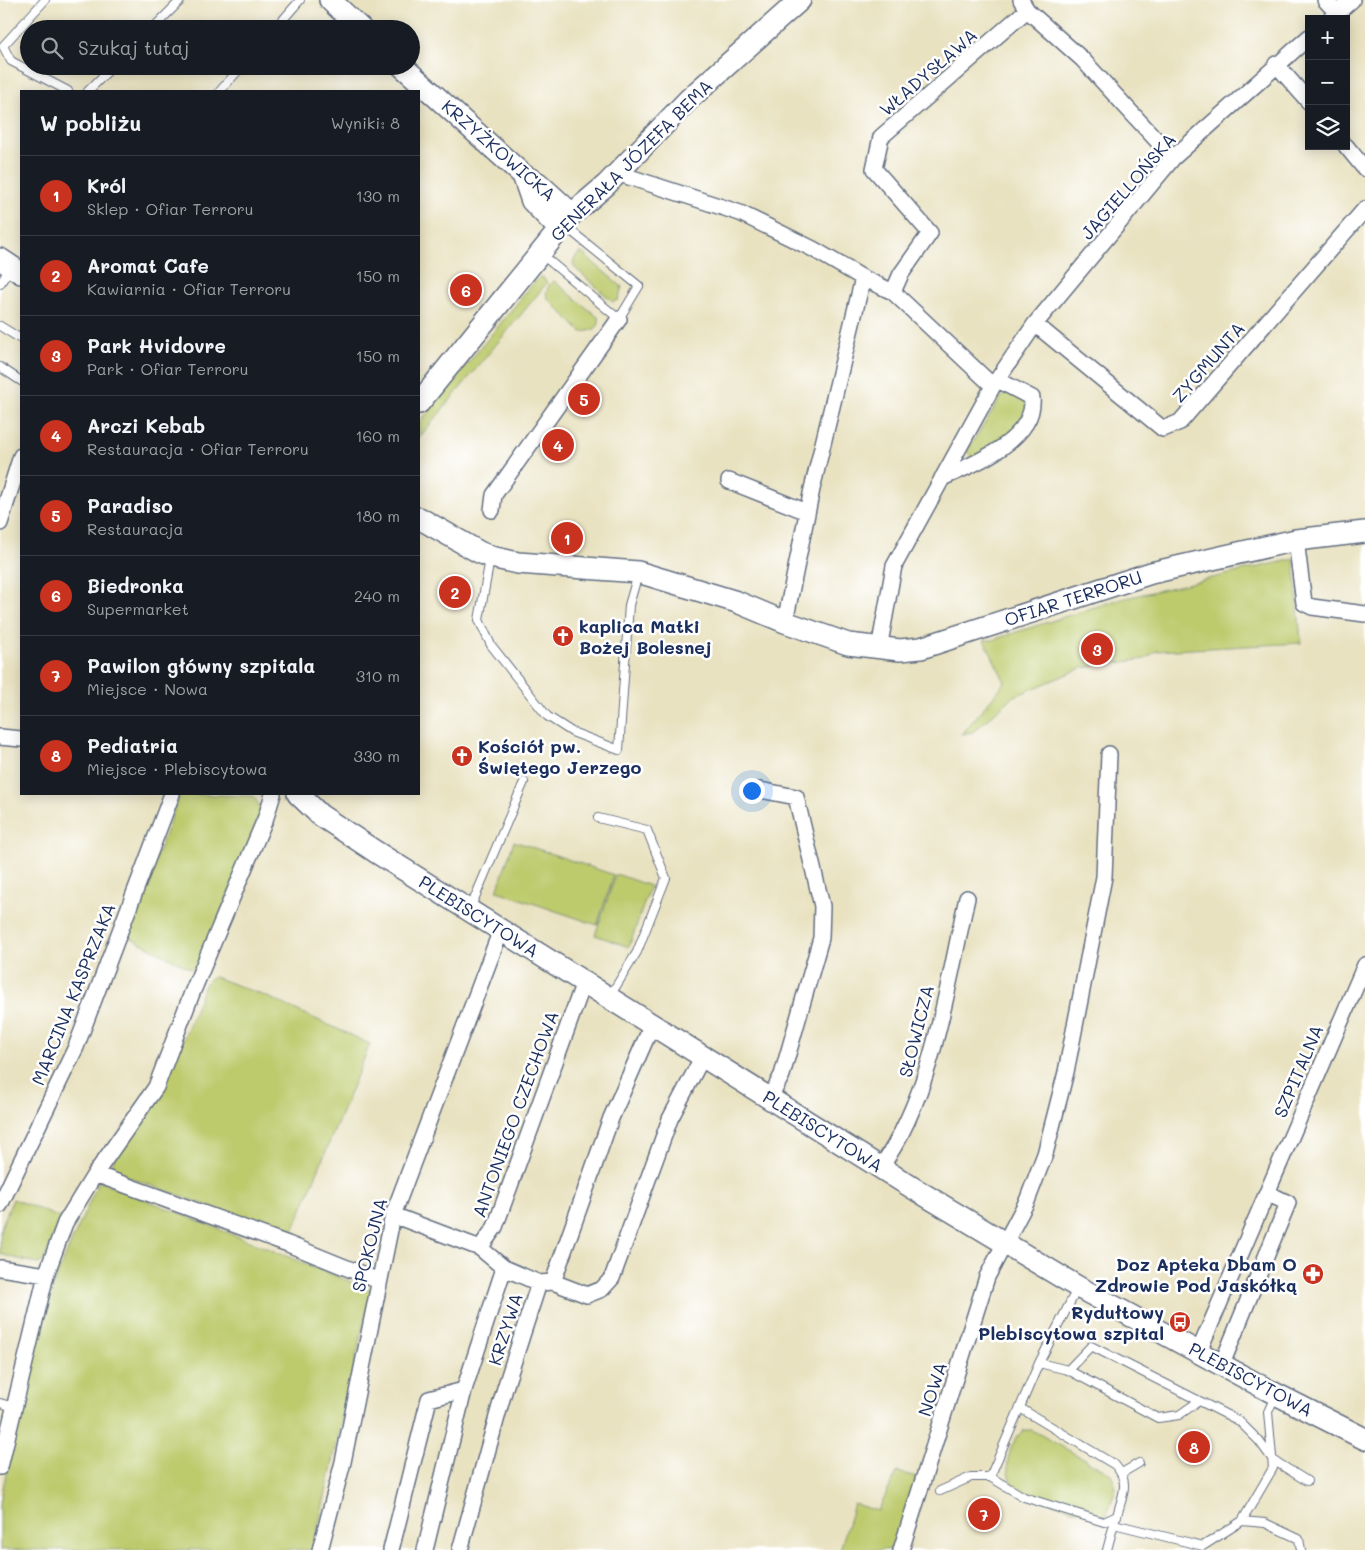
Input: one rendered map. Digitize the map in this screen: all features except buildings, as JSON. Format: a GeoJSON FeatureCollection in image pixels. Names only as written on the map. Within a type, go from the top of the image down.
{"type":"FeatureCollection","features":[{"type":"Feature","properties":{"kind":"street"},"geometry":{"type":"LineString","coordinates":[[330,0],[351,20]]}},
{"type":"Feature","properties":{"kind":"street","name":"GENERAŁA JÓZEFA BEMA"},"geometry":{"type":"LineString","coordinates":[[420,401],[565,223],[618,173],[689,99],[800,0]]}},
{"type":"Feature","properties":{"kind":"street"},"geometry":{"type":"LineString","coordinates":[[1325,0],[1333,15]]}},
{"type":"Feature","properties":{"kind":"street"},"geometry":{"type":"LineString","coordinates":[[1335,15],[1352,0]]}},
{"type":"Feature","properties":{"kind":"street","name":"WŁADYSŁAWA"},"geometry":{"type":"LineString","coordinates":[[893,292],[901,274],[930,233],[874,169],[881,137],[1024,5],[1082,59],[1173,158]]}},
{"type":"Feature","properties":{"kind":"street","name":"JAGIELLOŃSKA"},"geometry":{"type":"LineString","coordinates":[[879,649],[894,566],[996,383],[1034,324],[1173,158],[1276,64],[1305,40]]}},
{"type":"Feature","properties":{"kind":"street"},"geometry":{"type":"LineString","coordinates":[[1276,64],[1305,97]]}},
{"type":"Feature","properties":{"kind":"street","name":"KRZYŻKOWICKA"},"geometry":{"type":"LineString","coordinates":[[412,75],[523,175],[538,183],[565,223]]}},
{"type":"Feature","properties":{"kind":"street"},"geometry":{"type":"LineString","coordinates":[[1349,150],[1365,169]]}},
{"type":"Feature","properties":{"kind":"street"},"geometry":{"type":"LineString","coordinates":[[618,173],[740,213],[814,249],[863,278],[893,292],[996,383],[1032,398],[1033,406],[1029,419],[1003,448],[974,464],[942,478]]}},
{"type":"Feature","properties":{"kind":"street","name":"ZYGMUNTA"},"geometry":{"type":"LineString","coordinates":[[1034,324],[1163,429],[1180,422],[1365,209]]}},
{"type":"Feature","properties":{"kind":"street"},"geometry":{"type":"LineString","coordinates":[[785,622],[812,489],[863,278]]}},
{"type":"Feature","properties":{"kind":"street"},"geometry":{"type":"LineString","coordinates":[[492,510],[494,494],[619,319]]}},
{"type":"Feature","properties":{"kind":"street"},"geometry":{"type":"LineString","coordinates":[[0,523],[20,459]]}},
{"type":"Feature","properties":{"kind":"street"},"geometry":{"type":"LineString","coordinates":[[729,481],[807,512]]}},
{"type":"Feature","properties":{"kind":"street","name":"OFIAR TERRORU"},"geometry":{"type":"LineString","coordinates":[[420,519],[491,557],[518,563],[638,572],[737,602],[785,622],[848,644],[900,650],[921,648],[1151,573],[1296,540],[1365,532]]}},
{"type":"Feature","properties":{"kind":"street"},"geometry":{"type":"LineString","coordinates":[[1296,540],[1304,603],[1312,607],[1365,614]]}},
{"type":"Feature","properties":{"kind":"street"},"geometry":{"type":"LineString","coordinates":[[0,737],[20,738]]}},
{"type":"Feature","properties":{"kind":"street","name":"NOWA"},"geometry":{"type":"LineString","coordinates":[[902,1550],[987,1277],[1027,1201],[1045,1154],[1066,1072],[1104,877],[1109,754]]}},
{"type":"Feature","properties":{"kind":"street"},"geometry":{"type":"LineString","coordinates":[[760,790],[796,797],[822,906],[821,938],[782,1074],[770,1098]]}},
{"type":"Feature","properties":{"kind":"street","name":"MARCINA KASPRZAKA"},"geometry":{"type":"LineString","coordinates":[[0,1204],[76,1047],[172,795]]}},
{"type":"Feature","properties":{"kind":"street"},"geometry":{"type":"LineString","coordinates":[[0,1467],[7,1405],[26,1365],[46,1275],[66,1223],[95,1174],[156,1087],[192,993],[266,817],[273,795]]}},
{"type":"Feature","properties":{"kind":"street","name":"PLEBISCYTOWA"},"geometry":{"type":"LineString","coordinates":[[299,795],[320,815],[501,930],[1078,1288],[1199,1351],[1276,1394],[1365,1439]]}},
{"type":"Feature","properties":{"kind":"street","name":"SŁOWICZA"},"geometry":{"type":"LineString","coordinates":[[882,1167],[916,1104],[932,1051],[967,898]]}},
{"type":"Feature","properties":{"kind":"street","name":"SPOKOJNA"},"geometry":{"type":"LineString","coordinates":[[320,1550],[343,1462],[393,1215],[501,930]]}},
{"type":"Feature","properties":{"kind":"street","name":"SZPITALNA"},"geometry":{"type":"LineString","coordinates":[[1199,1351],[1365,965]]}},
{"type":"Feature","properties":{"kind":"street","name":"ANTONIEGO CZECHOWA"},"geometry":{"type":"LineString","coordinates":[[480,1248],[495,1227],[584,982]]}},
{"type":"Feature","properties":{"kind":"street","name":"KRZYWA"},"geometry":{"type":"LineString","coordinates":[[460,1550],[505,1388],[611,1118],[652,1025]]}},
{"type":"Feature","properties":{"kind":"street"},"geometry":{"type":"LineString","coordinates":[[393,1215],[480,1248],[504,1268],[546,1283],[587,1295],[602,1289],[612,1278],[670,1119],[703,1056]]}},
{"type":"Feature","properties":{"kind":"street"},"geometry":{"type":"LineString","coordinates":[[95,1174],[288,1244],[379,1281]]}},
{"type":"Feature","properties":{"kind":"street"},"geometry":{"type":"LineString","coordinates":[[1222,1364],[1288,1203],[1267,1193]]}},
{"type":"Feature","properties":{"kind":"street"},"geometry":{"type":"LineString","coordinates":[[0,1268],[46,1275]]}},
{"type":"Feature","properties":{"kind":"street"},"geometry":{"type":"LineString","coordinates":[[425,1550],[464,1390],[504,1268]]}},
{"type":"Feature","properties":{"kind":"street"},"geometry":{"type":"LineString","coordinates":[[391,1550],[429,1400],[464,1390]]}},
{"type":"Feature","properties":{"kind":"lane"},"geometry":{"type":"LineString","coordinates":[[26,20],[45,0]]}},
{"type":"Feature","properties":{"kind":"lane"},"geometry":{"type":"LineString","coordinates":[[161,20],[181,0]]}},
{"type":"Feature","properties":{"kind":"lane"},"geometry":{"type":"LineString","coordinates":[[282,20],[300,0]]}},
{"type":"Feature","properties":{"kind":"lane"},"geometry":{"type":"LineString","coordinates":[[20,27],[2,46],[11,61],[20,66]]}},
{"type":"Feature","properties":{"kind":"lane"},"geometry":{"type":"LineString","coordinates":[[38,75],[66,90]]}},
{"type":"Feature","properties":{"kind":"lane"},"geometry":{"type":"LineString","coordinates":[[89,90],[105,75]]}},
{"type":"Feature","properties":{"kind":"lane"},"geometry":{"type":"LineString","coordinates":[[221,90],[234,75]]}},
{"type":"Feature","properties":{"kind":"lane"},"geometry":{"type":"LineString","coordinates":[[540,253],[619,319],[634,298],[639,286],[565,223]]}},
{"type":"Feature","properties":{"kind":"lane"},"geometry":{"type":"LineString","coordinates":[[0,326],[20,338]]}},
{"type":"Feature","properties":{"kind":"lane"},"geometry":{"type":"LineString","coordinates":[[0,367],[20,380]]}},
{"type":"Feature","properties":{"kind":"lane"},"geometry":{"type":"LineString","coordinates":[[491,557],[479,620],[491,645],[547,716],[572,732],[619,750],[629,605],[638,572]]}},
{"type":"Feature","properties":{"kind":"lane"},"geometry":{"type":"LineString","coordinates":[[470,910],[524,782]]}},
{"type":"Feature","properties":{"kind":"lane"},"geometry":{"type":"LineString","coordinates":[[598,818],[647,830],[666,878],[637,952],[609,998]]}},
{"type":"Feature","properties":{"kind":"lane"},"geometry":{"type":"LineString","coordinates":[[990,1477],[1039,1363],[1078,1288]]}},
{"type":"Feature","properties":{"kind":"lane"},"geometry":{"type":"LineString","coordinates":[[1068,1370],[1091,1346],[1239,1422],[1259,1441],[1273,1460],[1307,1481]]}},
{"type":"Feature","properties":{"kind":"lane"},"geometry":{"type":"LineString","coordinates":[[1039,1363],[1068,1370],[1158,1418],[1179,1415],[1199,1401]]}},
{"type":"Feature","properties":{"kind":"lane"},"geometry":{"type":"LineString","coordinates":[[940,1491],[971,1477],[990,1477],[1024,1497],[1104,1522],[1116,1520],[1203,1546],[1242,1521],[1274,1468],[1268,1412],[1276,1394]]}},
{"type":"Feature","properties":{"kind":"lane"},"geometry":{"type":"LineString","coordinates":[[1020,1408],[1115,1465],[1122,1473],[1125,1484],[1107,1550]]}},
{"type":"Feature","properties":{"kind":"lane"},"geometry":{"type":"LineString","coordinates":[[1122,1473],[1140,1463]]}},
{"type":"Feature","properties":{"kind":"lane"},"geometry":{"type":"LineString","coordinates":[[1242,1521],[1264,1523],[1285,1532],[1299,1539],[1300,1550]]}},
{"type":"Feature","properties":{"kind":"green space"},"geometry":{"type":"Polygon","coordinates":[[[579,253],[582,253],[622,287],[618,300],[613,302],[573,266],[574,259],[579,253]]]}},
{"type":"Feature","properties":{"kind":"green space"},"geometry":{"type":"Polygon","coordinates":[[[542,276],[547,283],[420,437],[420,422],[536,280],[542,276]]]}},
{"type":"Feature","properties":{"kind":"green space"},"geometry":{"type":"Polygon","coordinates":[[[554,281],[599,318],[597,327],[581,332],[548,299],[546,293],[549,285],[554,281]]]}},
{"type":"Feature","properties":{"kind":"green space"},"geometry":{"type":"Polygon","coordinates":[[[1010,392],[1025,400],[1027,408],[1013,432],[975,462],[967,451],[1002,396],[1010,392]]]}},
{"type":"Feature","properties":{"kind":"green space"},"geometry":{"type":"Polygon","coordinates":[[[1294,559],[1301,643],[1156,651],[1145,659],[1082,668],[1013,697],[973,732],[962,734],[1005,682],[984,640],[992,640],[1117,600],[1294,559]]]}},
{"type":"Feature","properties":{"kind":"green space"},"geometry":{"type":"Polygon","coordinates":[[[180,795],[253,796],[262,809],[197,972],[127,936],[180,795]]]}},
{"type":"Feature","properties":{"kind":"green space"},"geometry":{"type":"Polygon","coordinates":[[[514,841],[614,875],[597,925],[497,891],[514,841]]]}},
{"type":"Feature","properties":{"kind":"green space"},"geometry":{"type":"Polygon","coordinates":[[[616,874],[650,886],[629,947],[595,935],[616,874]]]}},
{"type":"Feature","properties":{"kind":"green space"},"geometry":{"type":"Polygon","coordinates":[[[215,977],[270,998],[370,1044],[291,1236],[117,1173],[112,1168],[121,1147],[145,1117],[158,1096],[173,1066],[205,985],[209,979],[215,977]]]}},
{"type":"Feature","properties":{"kind":"green space"},"geometry":{"type":"Polygon","coordinates":[[[99,1181],[371,1290],[313,1550],[0,1550],[0,1502],[22,1401],[56,1277],[99,1181]]]}},
{"type":"Feature","properties":{"kind":"green space"},"geometry":{"type":"Polygon","coordinates":[[[13,1199],[61,1218],[44,1261],[38,1264],[0,1254],[0,1230],[13,1199]]]}},
{"type":"Feature","properties":{"kind":"green space"},"geometry":{"type":"Polygon","coordinates":[[[1024,1430],[1032,1430],[1111,1474],[1116,1488],[1107,1515],[1097,1517],[1021,1493],[1014,1487],[1010,1480],[1008,1462],[1013,1444],[1024,1430]]]}},
{"type":"Feature","properties":{"kind":"green space"},"geometry":{"type":"Polygon","coordinates":[[[897,1472],[917,1477],[898,1550],[840,1550],[854,1504],[878,1511],[897,1472]]]}},
{"type":"Feature","properties":{"kind":"place","name":"Biedronka"},"geometry":{"type":"Point","coordinates":[466,290]}},
{"type":"Feature","properties":{"kind":"place","name":"Paradiso"},"geometry":{"type":"Point","coordinates":[584,399]}},
{"type":"Feature","properties":{"kind":"place","name":"Arczi Kebab"},"geometry":{"type":"Point","coordinates":[558,445]}},
{"type":"Feature","properties":{"kind":"place","name":"Król"},"geometry":{"type":"Point","coordinates":[567,538]}},
{"type":"Feature","properties":{"kind":"place","name":"Aromat Cafe"},"geometry":{"type":"Point","coordinates":[455,592]}},
{"type":"Feature","properties":{"kind":"place","name":"kaplica Matki Bożej Bolesnej"},"geometry":{"type":"Point","coordinates":[563,636]}},
{"type":"Feature","properties":{"kind":"place","name":"Park Hvidovre"},"geometry":{"type":"Point","coordinates":[1097,649]}},
{"type":"Feature","properties":{"kind":"place","name":"Kościół pw. Świętego Jerzego"},"geometry":{"type":"Point","coordinates":[462,756]}},
{"type":"Feature","properties":{"kind":"place","name":"Doz Apteka Dbam O Zdrowie Pod Jaskółką"},"geometry":{"type":"Point","coordinates":[1313,1274]}},
{"type":"Feature","properties":{"kind":"place","name":"Rydułtowy Plebiscytowa szpital"},"geometry":{"type":"Point","coordinates":[1180,1322]}},
{"type":"Feature","properties":{"kind":"place","name":"Pediatria"},"geometry":{"type":"Point","coordinates":[1194,1447]}},
{"type":"Feature","properties":{"kind":"place","name":"Pawilon główny szpitala"},"geometry":{"type":"Point","coordinates":[984,1514]}}]}
